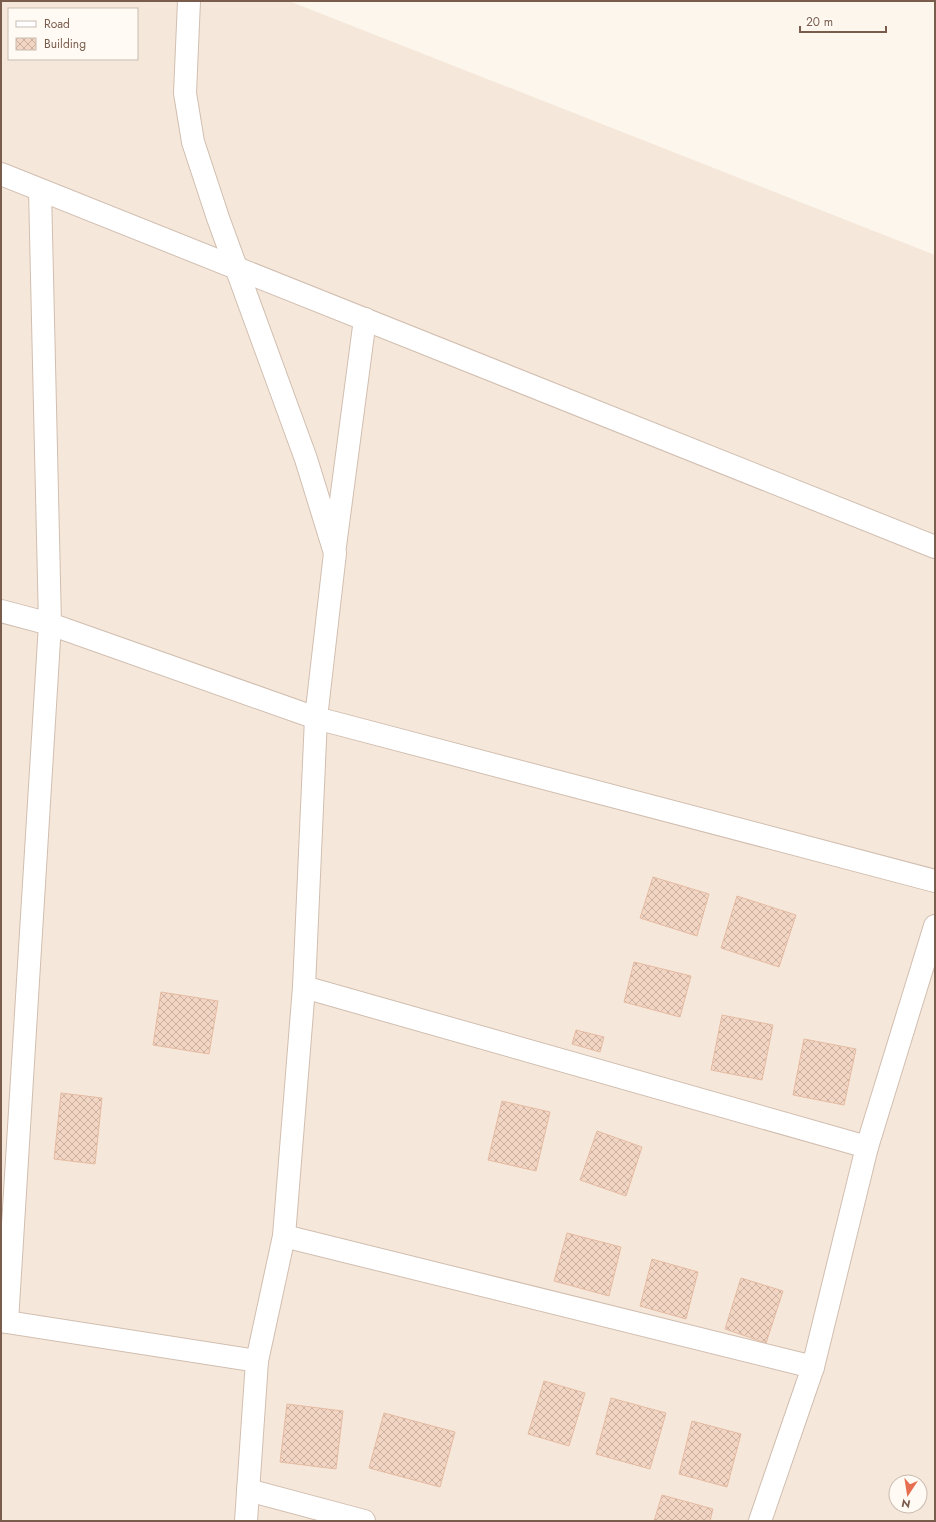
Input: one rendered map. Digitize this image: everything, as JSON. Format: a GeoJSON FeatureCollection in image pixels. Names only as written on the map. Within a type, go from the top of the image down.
{"type":"FeatureCollection","features":[{"type":"Feature","properties":{"kind":"street"},"geometry":{"type":"LineString","coordinates":[[189,1],[185,93],[193,142],[218,218],[306,459],[334,553]]}},
{"type":"Feature","properties":{"kind":"street"},"geometry":{"type":"LineString","coordinates":[[1,174],[935,547]]}},
{"type":"Feature","properties":{"kind":"street"},"geometry":{"type":"LineString","coordinates":[[40,190],[50,624],[4,1321],[257,1361]]}},
{"type":"Feature","properties":{"kind":"street"},"geometry":{"type":"LineString","coordinates":[[246,1521],[257,1361],[284,1236],[304,987],[316,718],[334,553],[365,319]]}},
{"type":"Feature","properties":{"kind":"street"},"geometry":{"type":"LineString","coordinates":[[1,611],[50,624],[316,718],[935,881]]}},
{"type":"Feature","properties":{"kind":"street"},"geometry":{"type":"LineString","coordinates":[[760,1521],[814,1367],[867,1147],[935,926]]}},
{"type":"Feature","properties":{"kind":"street"},"geometry":{"type":"LineString","coordinates":[[304,987],[867,1147]]}},
{"type":"Feature","properties":{"kind":"street"},"geometry":{"type":"LineString","coordinates":[[284,1236],[814,1367]]}},
{"type":"Feature","properties":{"kind":"street"},"geometry":{"type":"LineString","coordinates":[[248,1490],[364,1521]]}},
{"type":"Feature","properties":{"kind":"shaded area"},"geometry":{"type":"Polygon","coordinates":[[[1,1],[289,1],[935,255],[935,1521],[1,1521],[1,1]]]}},
{"type":"Feature","properties":{"kind":"building"},"geometry":{"type":"Polygon","coordinates":[[[653,877],[709,894],[697,936],[640,918],[653,877]]]}},
{"type":"Feature","properties":{"kind":"building"},"geometry":{"type":"Polygon","coordinates":[[[737,896],[796,915],[779,967],[721,948],[737,896]]]}},
{"type":"Feature","properties":{"kind":"building"},"geometry":{"type":"Polygon","coordinates":[[[634,962],[691,976],[680,1017],[624,1002],[634,962]]]}},
{"type":"Feature","properties":{"kind":"building"},"geometry":{"type":"Polygon","coordinates":[[[161,992],[218,1001],[209,1054],[153,1045],[161,992]]]}},
{"type":"Feature","properties":{"kind":"building"},"geometry":{"type":"Polygon","coordinates":[[[722,1015],[773,1025],[762,1080],[711,1070],[722,1015]]]}},
{"type":"Feature","properties":{"kind":"building"},"geometry":{"type":"Polygon","coordinates":[[[576,1030],[604,1037],[600,1052],[572,1044],[576,1030]]]}},
{"type":"Feature","properties":{"kind":"building"},"geometry":{"type":"Polygon","coordinates":[[[804,1039],[856,1049],[844,1105],[793,1095],[804,1039]]]}},
{"type":"Feature","properties":{"kind":"building"},"geometry":{"type":"Polygon","coordinates":[[[61,1093],[102,1098],[95,1164],[54,1159],[61,1093]]]}},
{"type":"Feature","properties":{"kind":"building"},"geometry":{"type":"Polygon","coordinates":[[[502,1101],[550,1112],[536,1171],[488,1160],[502,1101]]]}},
{"type":"Feature","properties":{"kind":"building"},"geometry":{"type":"Polygon","coordinates":[[[597,1131],[642,1147],[626,1196],[580,1180],[597,1131]]]}},
{"type":"Feature","properties":{"kind":"building"},"geometry":{"type":"Polygon","coordinates":[[[567,1233],[621,1247],[609,1296],[554,1281],[567,1233]]]}},
{"type":"Feature","properties":{"kind":"building"},"geometry":{"type":"Polygon","coordinates":[[[652,1259],[698,1272],[686,1319],[640,1306],[652,1259]]]}},
{"type":"Feature","properties":{"kind":"building"},"geometry":{"type":"Polygon","coordinates":[[[741,1278],[783,1291],[766,1343],[725,1329],[741,1278]]]}},
{"type":"Feature","properties":{"kind":"building"},"geometry":{"type":"Polygon","coordinates":[[[544,1381],[585,1393],[569,1446],[528,1434],[544,1381]]]}},
{"type":"Feature","properties":{"kind":"building"},"geometry":{"type":"Polygon","coordinates":[[[611,1398],[666,1413],[650,1469],[596,1454],[611,1398]]]}},
{"type":"Feature","properties":{"kind":"building"},"geometry":{"type":"Polygon","coordinates":[[[287,1404],[343,1411],[336,1469],[280,1462],[287,1404]]]}},
{"type":"Feature","properties":{"kind":"building"},"geometry":{"type":"Polygon","coordinates":[[[384,1413],[455,1432],[440,1487],[369,1468],[384,1413]]]}},
{"type":"Feature","properties":{"kind":"building"},"geometry":{"type":"Polygon","coordinates":[[[692,1421],[741,1434],[727,1487],[679,1474],[692,1421]]]}},
{"type":"Feature","properties":{"kind":"building"},"geometry":{"type":"Polygon","coordinates":[[[662,1495],[713,1509],[710,1521],[654,1521],[662,1495]]]}}]}
